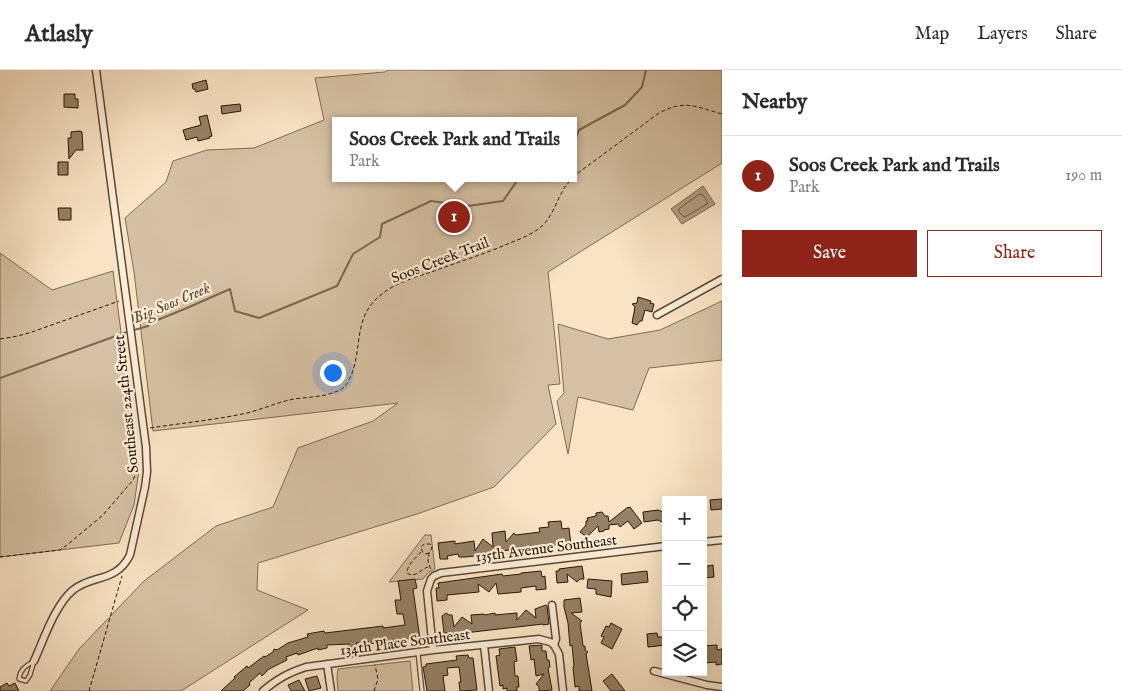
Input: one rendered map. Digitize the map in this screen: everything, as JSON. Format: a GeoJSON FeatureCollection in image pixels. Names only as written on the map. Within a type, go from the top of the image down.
{"type":"FeatureCollection","features":[{"type":"Feature","properties":{"kind":"street","name":"Southeast 224th Street"},"geometry":{"type":"LineString","coordinates":[[96,70],[144,429],[147,472],[130,555],[126,563]]}},
{"type":"Feature","properties":{"kind":"street"},"geometry":{"type":"LineString","coordinates":[[657,315],[722,279]]}},
{"type":"Feature","properties":{"kind":"street"},"geometry":{"type":"LineString","coordinates":[[707,542],[722,540]]}},
{"type":"Feature","properties":{"kind":"street","name":"135th Avenue Southeast"},"geometry":{"type":"LineString","coordinates":[[433,577],[441,573],[662,546]]}},
{"type":"Feature","properties":{"kind":"street"},"geometry":{"type":"LineString","coordinates":[[34,660],[57,611],[67,597],[74,590],[85,584],[111,575],[126,563]]}},
{"type":"Feature","properties":{"kind":"street"},"geometry":{"type":"LineString","coordinates":[[433,577],[427,591],[433,650]]}},
{"type":"Feature","properties":{"kind":"street"},"geometry":{"type":"LineString","coordinates":[[552,605],[556,638],[554,646],[558,654],[563,691]]}},
{"type":"Feature","properties":{"kind":"street","name":"134th Place Southeast"},"geometry":{"type":"LineString","coordinates":[[263,691],[286,674],[306,667],[433,650],[539,639],[546,640],[554,646]]}},
{"type":"Feature","properties":{"kind":"street"},"geometry":{"type":"LineString","coordinates":[[484,645],[489,691]]}},
{"type":"Feature","properties":{"kind":"street"},"geometry":{"type":"LineString","coordinates":[[327,664],[330,691]]}},
{"type":"Feature","properties":{"kind":"street"},"geometry":{"type":"LineString","coordinates":[[654,671],[722,687]]}},
{"type":"Feature","properties":{"kind":"lane"},"geometry":{"type":"LineString","coordinates":[[418,652],[422,691]]}},
{"type":"Feature","properties":{"kind":"lane"},"geometry":{"type":"LineString","coordinates":[[34,660],[30,675],[26,681],[19,679],[24,667],[34,660]]}},
{"type":"Feature","properties":{"kind":"path","name":"Soos Creek Trail"},"geometry":{"type":"LineString","coordinates":[[577,174],[659,113],[671,107],[688,105],[722,114]]}},
{"type":"Feature","properties":{"kind":"path","name":"Soos Creek Trail"},"geometry":{"type":"LineString","coordinates":[[144,429],[219,418],[249,412],[294,399],[337,392],[350,379],[365,315],[371,305],[382,294],[411,279],[488,252],[533,232],[543,225],[569,182]]}},
{"type":"Feature","properties":{"kind":"path"},"geometry":{"type":"LineString","coordinates":[[0,339],[32,332],[127,299]]}},
{"type":"Feature","properties":{"kind":"path"},"geometry":{"type":"LineString","coordinates":[[0,557],[60,550],[103,515],[133,480],[140,464]]}},
{"type":"Feature","properties":{"kind":"path"},"geometry":{"type":"LineString","coordinates":[[430,567],[424,568],[414,576],[408,573],[407,569],[422,551],[422,545],[428,543],[432,548],[429,553],[428,562],[430,567],[433,577]]}},
{"type":"Feature","properties":{"kind":"path"},"geometry":{"type":"LineString","coordinates":[[422,551],[425,554],[429,553]]}},
{"type":"Feature","properties":{"kind":"path"},"geometry":{"type":"LineString","coordinates":[[89,691],[126,563]]}},
{"type":"Feature","properties":{"kind":"path"},"geometry":{"type":"LineString","coordinates":[[371,658],[378,676],[374,691]]}},
{"type":"Feature","properties":{"kind":"shaded area"},"geometry":{"type":"Polygon","coordinates":[[[388,70],[722,70],[722,163],[548,272],[560,384],[548,385],[556,424],[494,487],[417,514],[258,563],[257,590],[308,610],[181,691],[50,691],[79,649],[144,581],[216,526],[273,507],[298,448],[373,421],[398,403],[153,431],[134,272],[125,218],[166,182],[173,161],[207,150],[254,148],[324,120],[315,78],[385,72],[388,70]]]}},
{"type":"Feature","properties":{"kind":"shaded area"},"geometry":{"type":"Polygon","coordinates":[[[0,253],[52,290],[113,271],[139,470],[134,505],[119,543],[0,557],[0,253]]]}},
{"type":"Feature","properties":{"kind":"shaded area"},"geometry":{"type":"Polygon","coordinates":[[[722,301],[722,360],[649,368],[633,410],[578,397],[568,454],[557,401],[564,393],[558,324],[608,339],[660,330],[722,301]]]}},
{"type":"Feature","properties":{"kind":"shaded area"},"geometry":{"type":"Polygon","coordinates":[[[425,535],[431,535],[435,569],[429,572],[423,579],[389,582],[425,535]]]}},
{"type":"Feature","properties":{"kind":"shaded area"},"geometry":{"type":"Polygon","coordinates":[[[410,661],[413,691],[338,691],[338,669],[410,661]]]}},
{"type":"Feature","properties":{"kind":"water"},"geometry":{"type":"Polygon","coordinates":[[[703,186],[715,204],[682,224],[671,209],[703,186]]]}},
{"type":"Feature","properties":{"kind":"building"},"geometry":{"type":"Polygon","coordinates":[[[206,80],[208,89],[196,92],[193,89],[192,84],[206,80]]]}},
{"type":"Feature","properties":{"kind":"building"},"geometry":{"type":"Polygon","coordinates":[[[64,94],[75,94],[75,99],[78,99],[78,108],[64,107],[64,94]]]}},
{"type":"Feature","properties":{"kind":"building"},"geometry":{"type":"Polygon","coordinates":[[[240,104],[241,111],[222,114],[221,106],[240,104]]]}},
{"type":"Feature","properties":{"kind":"building"},"geometry":{"type":"Polygon","coordinates":[[[207,115],[212,136],[198,141],[197,137],[186,140],[183,130],[201,125],[199,117],[207,115]]]}},
{"type":"Feature","properties":{"kind":"building"},"geometry":{"type":"Polygon","coordinates":[[[71,132],[82,132],[83,150],[76,150],[69,159],[68,138],[71,138],[71,132]]]}},
{"type":"Feature","properties":{"kind":"building"},"geometry":{"type":"Polygon","coordinates":[[[58,162],[68,162],[68,175],[58,175],[58,162]]]}},
{"type":"Feature","properties":{"kind":"building"},"geometry":{"type":"Polygon","coordinates":[[[58,208],[71,208],[71,220],[59,220],[58,208]]]}},
{"type":"Feature","properties":{"kind":"building"},"geometry":{"type":"Polygon","coordinates":[[[638,297],[651,301],[650,303],[654,304],[652,312],[645,310],[642,321],[637,325],[632,323],[635,307],[632,304],[637,303],[638,297]]]}},
{"type":"Feature","properties":{"kind":"building"},"geometry":{"type":"Polygon","coordinates":[[[722,499],[722,509],[711,510],[710,500],[722,499]]]}},
{"type":"Feature","properties":{"kind":"building"},"geometry":{"type":"Polygon","coordinates":[[[630,507],[642,523],[634,529],[628,521],[620,527],[618,524],[609,525],[609,529],[599,532],[598,526],[587,537],[580,532],[586,525],[586,521],[588,521],[587,518],[596,516],[596,513],[602,512],[605,516],[608,516],[609,522],[630,507]]]}},
{"type":"Feature","properties":{"kind":"building"},"geometry":{"type":"Polygon","coordinates":[[[658,510],[662,512],[662,522],[658,520],[644,522],[643,512],[658,510]]]}},
{"type":"Feature","properties":{"kind":"building"},"geometry":{"type":"Polygon","coordinates":[[[561,521],[562,529],[569,528],[571,545],[564,546],[564,544],[524,549],[524,552],[517,553],[516,550],[510,550],[466,557],[459,557],[458,554],[447,556],[448,559],[440,559],[438,543],[455,541],[455,544],[474,541],[475,551],[483,539],[493,547],[492,533],[505,531],[506,542],[514,533],[516,535],[540,532],[539,528],[549,527],[548,522],[561,521]]]}},
{"type":"Feature","properties":{"kind":"building"},"geometry":{"type":"Polygon","coordinates":[[[713,565],[714,577],[707,578],[707,566],[713,565]]]}},
{"type":"Feature","properties":{"kind":"building"},"geometry":{"type":"Polygon","coordinates":[[[582,566],[584,579],[580,579],[577,582],[567,574],[568,582],[557,583],[556,571],[582,566]]]}},
{"type":"Feature","properties":{"kind":"building"},"geometry":{"type":"Polygon","coordinates":[[[541,571],[542,577],[545,576],[546,589],[536,590],[536,586],[521,588],[521,592],[498,594],[496,583],[489,592],[478,584],[479,592],[447,595],[447,600],[437,601],[436,588],[439,588],[438,583],[502,574],[503,576],[541,571]]]}},
{"type":"Feature","properties":{"kind":"building"},"geometry":{"type":"Polygon","coordinates":[[[647,571],[648,582],[622,585],[621,574],[647,571]]]}},
{"type":"Feature","properties":{"kind":"building"},"geometry":{"type":"Polygon","coordinates":[[[415,579],[417,588],[413,589],[420,639],[413,638],[368,644],[368,641],[356,643],[357,646],[349,647],[349,644],[327,645],[327,648],[318,650],[318,648],[286,657],[287,660],[267,670],[262,676],[260,673],[243,691],[221,691],[247,666],[248,668],[273,652],[274,649],[277,650],[288,643],[308,637],[307,634],[405,625],[403,614],[397,614],[395,600],[401,600],[398,581],[415,579]]]}},
{"type":"Feature","properties":{"kind":"building"},"geometry":{"type":"Polygon","coordinates":[[[588,579],[612,581],[611,597],[596,594],[596,589],[587,588],[588,579]]]}},
{"type":"Feature","properties":{"kind":"building"},"geometry":{"type":"Polygon","coordinates":[[[580,598],[582,612],[571,613],[582,621],[580,623],[583,646],[585,646],[585,650],[588,652],[586,654],[592,691],[579,691],[579,686],[575,687],[572,645],[570,646],[568,623],[564,607],[564,600],[580,598]]]}},
{"type":"Feature","properties":{"kind":"building"},"geometry":{"type":"Polygon","coordinates":[[[546,605],[549,624],[447,635],[447,633],[444,633],[442,616],[446,613],[452,615],[454,627],[462,617],[472,624],[471,615],[517,613],[517,620],[526,610],[536,618],[535,609],[546,605]]]}},
{"type":"Feature","properties":{"kind":"building"},"geometry":{"type":"Polygon","coordinates":[[[611,623],[622,629],[612,649],[601,643],[604,637],[601,636],[606,626],[609,627],[611,623]]]}},
{"type":"Feature","properties":{"kind":"building"},"geometry":{"type":"Polygon","coordinates":[[[657,633],[658,637],[662,637],[662,645],[648,647],[647,634],[657,633]]]}},
{"type":"Feature","properties":{"kind":"building"},"geometry":{"type":"Polygon","coordinates":[[[542,645],[542,651],[546,651],[547,660],[549,660],[550,667],[548,668],[552,690],[539,691],[539,687],[536,684],[544,674],[536,676],[534,659],[531,660],[529,646],[542,645]]]}},
{"type":"Feature","properties":{"kind":"building"},"geometry":{"type":"Polygon","coordinates":[[[717,645],[717,650],[722,649],[722,664],[716,665],[716,662],[707,663],[707,646],[717,645]]]}},
{"type":"Feature","properties":{"kind":"building"},"geometry":{"type":"Polygon","coordinates":[[[515,647],[517,661],[514,662],[515,676],[518,676],[519,687],[517,687],[517,691],[507,691],[507,688],[503,689],[503,685],[500,686],[496,656],[500,655],[499,649],[515,647]]]}},
{"type":"Feature","properties":{"kind":"building"},"geometry":{"type":"Polygon","coordinates":[[[468,655],[469,658],[473,658],[477,690],[460,691],[459,667],[447,668],[448,675],[443,676],[445,691],[427,691],[423,667],[426,664],[457,660],[456,656],[468,655]]]}},
{"type":"Feature","properties":{"kind":"building"},"geometry":{"type":"Polygon","coordinates":[[[612,674],[625,691],[611,691],[603,681],[612,674]]]}},
{"type":"Feature","properties":{"kind":"building"},"geometry":{"type":"Polygon","coordinates":[[[317,676],[321,688],[309,691],[305,679],[317,676]]]}},
{"type":"Feature","properties":{"kind":"building"},"geometry":{"type":"Polygon","coordinates":[[[299,680],[305,691],[291,691],[288,685],[299,680]]]}},
{"type":"Feature","properties":{"kind":"building"},"geometry":{"type":"Polygon","coordinates":[[[7,683],[9,686],[15,683],[19,691],[0,691],[0,687],[7,683]]]}},
{"type":"Feature","properties":{"kind":"waterway","name":"Big Soos Creek"},"geometry":{"type":"LineString","coordinates":[[577,135],[579,130],[625,105],[642,87],[646,70]]}},
{"type":"Feature","properties":{"kind":"waterway","name":"Big Soos Creek"},"geometry":{"type":"LineString","coordinates":[[0,378],[148,326],[155,321],[230,289],[235,311],[259,318],[337,286],[353,254],[380,237],[382,224],[431,201],[468,206],[503,201],[516,182]]}},
{"type":"Feature","properties":{"kind":"place","name":"Soos Creek Park and Trails"},"geometry":{"type":"Point","coordinates":[454,217]}}]}
